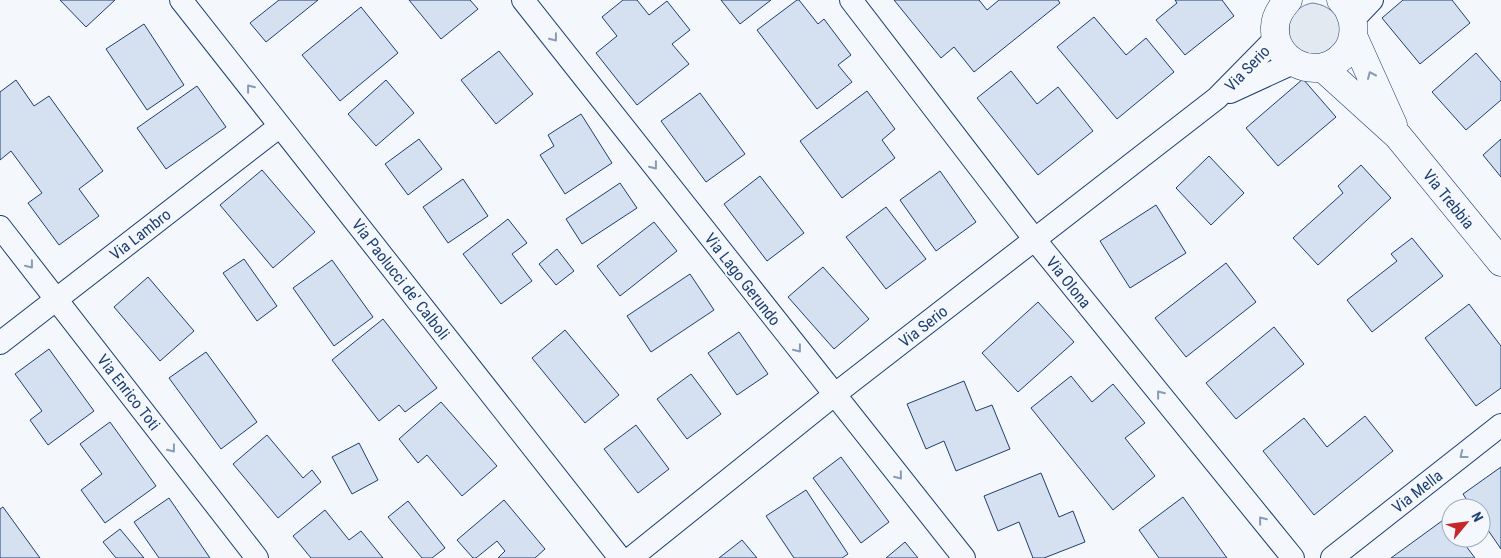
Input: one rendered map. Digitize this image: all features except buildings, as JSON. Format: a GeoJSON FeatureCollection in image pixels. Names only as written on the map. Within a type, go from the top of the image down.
{"type":"FeatureCollection","features":[{"type":"Feature","properties":{"kind":"street","name":"Via Paolucci de' Calboli"},"geometry":{"type":"LineString","coordinates":[[181,0],[620,558]]}},
{"type":"Feature","properties":{"kind":"street","name":"Via Lago Gerundo"},"geometry":{"type":"LineString","coordinates":[[523,0],[964,558]]}},
{"type":"Feature","properties":{"kind":"street","name":"Via Olona"},"geometry":{"type":"LineString","coordinates":[[852,0],[1035,240],[1293,558]]}},
{"type":"Feature","properties":{"kind":"street"},"geometry":{"type":"LineString","coordinates":[[1282,3],[1275,28],[1279,48],[1293,62],[1308,68],[1323,68],[1334,64],[1350,47],[1349,19],[1372,0]]}},
{"type":"Feature","properties":{"kind":"street","name":"Via Trebbia"},"geometry":{"type":"LineString","coordinates":[[1349,19],[1398,136]]}},
{"type":"Feature","properties":{"kind":"street","name":"Via Serio"},"geometry":{"type":"LineString","coordinates":[[631,558],[834,395],[1218,98],[1276,38]]}},
{"type":"Feature","properties":{"kind":"street","name":"Via Serio"},"geometry":{"type":"LineString","coordinates":[[1218,98],[1293,62]]}},
{"type":"Feature","properties":{"kind":"street","name":"Via Trebbia"},"geometry":{"type":"LineString","coordinates":[[1323,68],[1398,136],[1500,259]]}},
{"type":"Feature","properties":{"kind":"street","name":"Via Lambro"},"geometry":{"type":"LineString","coordinates":[[0,343],[280,126]]}},
{"type":"Feature","properties":{"kind":"street","name":"Via Enrico Toti"},"geometry":{"type":"LineString","coordinates":[[0,226],[257,558]]}},
{"type":"Feature","properties":{"kind":"street","name":"Via Mella"},"geometry":{"type":"LineString","coordinates":[[1332,558],[1501,425]]}},
{"type":"Feature","properties":{"kind":"shaded area"},"geometry":{"type":"Polygon","coordinates":[[[1312,3],[1322,5],[1330,10],[1340,23],[1341,31],[1334,46],[1317,55],[1312,55],[1297,48],[1290,39],[1289,32],[1290,21],[1298,9],[1312,3]]]}}]}
